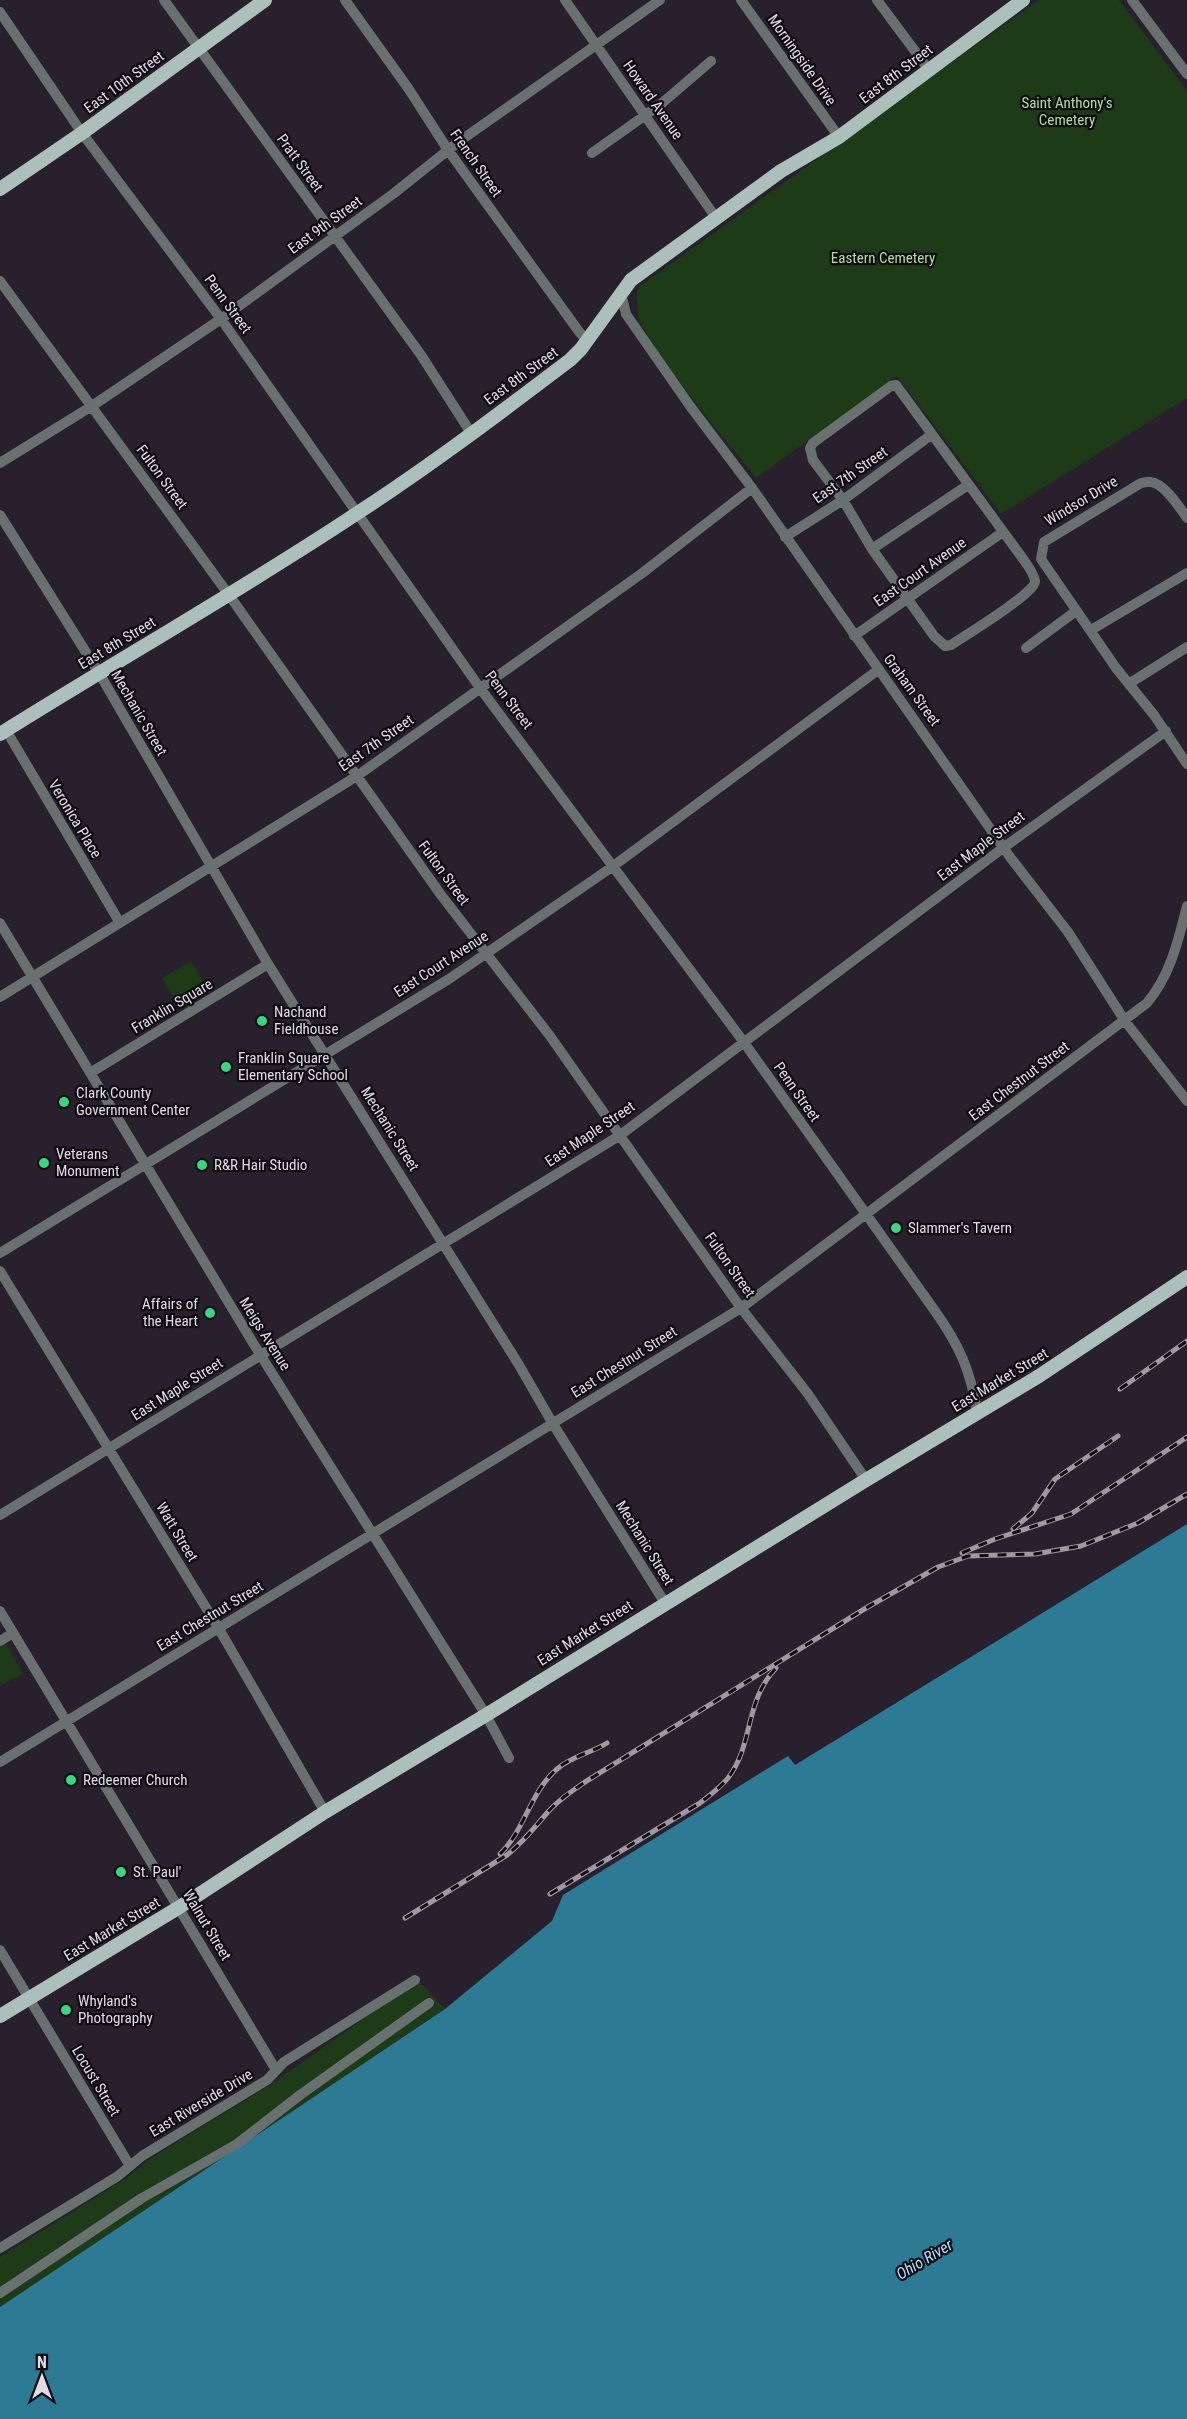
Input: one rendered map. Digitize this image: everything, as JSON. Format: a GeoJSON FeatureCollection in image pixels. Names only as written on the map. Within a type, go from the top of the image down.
{"type":"FeatureCollection","features":[{"type":"Feature","properties":{"kind":"main road","name":"East 10th Street"},"geometry":{"type":"LineString","coordinates":[[0,189],[82,133],[265,0]]}},
{"type":"Feature","properties":{"kind":"main road","name":"East 8th Street"},"geometry":{"type":"LineString","coordinates":[[3,732],[357,514],[471,433],[570,360],[588,340],[631,280],[781,171],[838,137],[1023,0]]}},
{"type":"Feature","properties":{"kind":"main road","name":"East Market Street"},"geometry":{"type":"LineString","coordinates":[[0,2016],[178,1908],[325,1812],[1039,1376],[1187,1277]]}},
{"type":"Feature","properties":{"kind":"street","name":"Pratt Street"},"geometry":{"type":"LineString","coordinates":[[164,0],[421,355],[471,433]]}},
{"type":"Feature","properties":{"kind":"street","name":"French Street"},"geometry":{"type":"LineString","coordinates":[[345,0],[408,88],[448,150],[580,333],[588,340]]}},
{"type":"Feature","properties":{"kind":"street","name":"Howard Avenue"},"geometry":{"type":"LineString","coordinates":[[565,0],[716,218]]}},
{"type":"Feature","properties":{"kind":"street","name":"East 9th Street"},"geometry":{"type":"LineString","coordinates":[[0,463],[92,406],[221,319],[393,194],[448,150],[660,0]]}},
{"type":"Feature","properties":{"kind":"street","name":"Morningside Drive"},"geometry":{"type":"LineString","coordinates":[[741,0],[838,137]]}},
{"type":"Feature","properties":{"kind":"street"},"geometry":{"type":"LineString","coordinates":[[877,0],[929,70]]}},
{"type":"Feature","properties":{"kind":"street"},"geometry":{"type":"LineString","coordinates":[[1132,0],[1187,74]]}},
{"type":"Feature","properties":{"kind":"street","name":"Penn Street"},"geometry":{"type":"LineString","coordinates":[[0,12],[82,133],[221,319],[480,688],[743,1041],[952,1335],[968,1368],[977,1412]]}},
{"type":"Feature","properties":{"kind":"street"},"geometry":{"type":"LineString","coordinates":[[592,153],[662,104],[711,61]]}},
{"type":"Feature","properties":{"kind":"street","name":"Fulton Street"},"geometry":{"type":"LineString","coordinates":[[0,281],[230,594],[485,954],[550,1036],[741,1308],[808,1394],[866,1480]]}},
{"type":"Feature","properties":{"kind":"street","name":"Graham Street"},"geometry":{"type":"LineString","coordinates":[[621,293],[626,314],[715,441],[752,488],[1003,848],[1068,932],[1125,1021],[1187,1101]]}},
{"type":"Feature","properties":{"kind":"street"},"geometry":{"type":"LineString","coordinates":[[891,386],[896,386],[931,435],[1022,556],[1035,580],[1034,586],[1023,596],[951,645],[945,646],[934,636],[872,549],[843,500],[813,460],[810,448],[813,443],[891,386]]}},
{"type":"Feature","properties":{"kind":"street","name":"East 7th Street"},"geometry":{"type":"LineString","coordinates":[[785,537],[843,500],[931,435]]}},
{"type":"Feature","properties":{"kind":"street","name":"Windsor Drive"},"geometry":{"type":"LineString","coordinates":[[1186,761],[1130,683],[1116,668],[1041,560],[1044,542],[1141,483],[1151,482],[1159,485],[1182,503],[1187,518]]}},
{"type":"Feature","properties":{"kind":"street"},"geometry":{"type":"LineString","coordinates":[[872,549],[968,485]]}},
{"type":"Feature","properties":{"kind":"street","name":"East 7th Street"},"geometry":{"type":"LineString","coordinates":[[0,997],[357,776],[641,573],[752,488]]}},
{"type":"Feature","properties":{"kind":"street","name":"Mechanic Street"},"geometry":{"type":"LineString","coordinates":[[0,515],[99,673],[268,964],[665,1603]]}},
{"type":"Feature","properties":{"kind":"street","name":"East Court Avenue"},"geometry":{"type":"LineString","coordinates":[[854,636],[1003,532]]}},
{"type":"Feature","properties":{"kind":"street"},"geometry":{"type":"LineString","coordinates":[[1091,630],[1187,573]]}},
{"type":"Feature","properties":{"kind":"street"},"geometry":{"type":"LineString","coordinates":[[1026,648],[1076,611]]}},
{"type":"Feature","properties":{"kind":"street"},"geometry":{"type":"LineString","coordinates":[[1130,683],[1187,646]]}},
{"type":"Feature","properties":{"kind":"street","name":"East Court Avenue"},"geometry":{"type":"LineString","coordinates":[[0,1253],[449,979],[612,867],[878,670]]}},
{"type":"Feature","properties":{"kind":"street","name":"East Maple Street"},"geometry":{"type":"LineString","coordinates":[[0,1515],[619,1136],[1003,848],[1166,731]]}},
{"type":"Feature","properties":{"kind":"street","name":"Veronica Place"},"geometry":{"type":"LineString","coordinates":[[3,732],[120,924]]}},
{"type":"Feature","properties":{"kind":"street","name":"East Chestnut Street"},"geometry":{"type":"LineString","coordinates":[[0,1762],[741,1308],[1147,1003],[1159,988],[1172,961],[1187,906]]}},
{"type":"Feature","properties":{"kind":"street","name":"Meigs Avenue"},"geometry":{"type":"LineString","coordinates":[[0,923],[144,1165],[486,1715],[509,1758]]}},
{"type":"Feature","properties":{"kind":"street","name":"Franklin Square"},"geometry":{"type":"LineString","coordinates":[[90,1073],[268,964]]}},
{"type":"Feature","properties":{"kind":"street","name":"Watt Street"},"geometry":{"type":"LineString","coordinates":[[0,1271],[219,1629],[325,1812]]}},
{"type":"Feature","properties":{"kind":"street","name":"Walnut Street"},"geometry":{"type":"LineString","coordinates":[[0,1611],[276,2070]]}},
{"type":"Feature","properties":{"kind":"street"},"geometry":{"type":"LineString","coordinates":[[0,1641],[13,1633]]}},
{"type":"Feature","properties":{"kind":"street","name":"Locust Street"},"geometry":{"type":"LineString","coordinates":[[0,1950],[130,2166]]}},
{"type":"Feature","properties":{"kind":"street","name":"East Riverside Drive"},"geometry":{"type":"LineString","coordinates":[[0,2248],[118,2176],[142,2156],[267,2080],[284,2062],[415,1980]]}},
{"type":"Feature","properties":{"kind":"street"},"geometry":{"type":"LineString","coordinates":[[0,2293],[142,2198],[237,2144],[300,2095],[429,2003]]}},
{"type":"Feature","properties":{"kind":"green space","name":"Eastern Cemetery"},"geometry":{"type":"Polygon","coordinates":[[[1039,0],[1119,0],[1187,91],[1187,398],[1001,514],[897,376],[756,478],[680,382],[652,342],[638,316],[636,296],[640,286],[1039,0]]]}},
{"type":"Feature","properties":{"kind":"green space"},"geometry":{"type":"Polygon","coordinates":[[[191,961],[205,984],[176,1001],[162,978],[191,961]]]}},
{"type":"Feature","properties":{"kind":"green space"},"geometry":{"type":"Polygon","coordinates":[[[4,1641],[23,1673],[0,1686],[0,1644],[4,1641]]]}},
{"type":"Feature","properties":{"kind":"green space"},"geometry":{"type":"Polygon","coordinates":[[[418,1980],[445,2009],[0,2307],[0,2257],[128,2177],[150,2159],[273,2083],[418,1980]]]}},
{"type":"Feature","properties":{"kind":"water","name":"Ohio River"},"geometry":{"type":"Polygon","coordinates":[[[1187,1524],[1187,2419],[0,2419],[0,2307],[445,2009],[552,1921],[563,1895],[788,1756],[795,1765],[1187,1524]]]}},
{"type":"Feature","properties":{"kind":"railway"},"geometry":{"type":"LineString","coordinates":[[1120,1389],[1187,1341]]}},
{"type":"Feature","properties":{"kind":"railway"},"geometry":{"type":"LineString","coordinates":[[1013,1529],[1032,1513],[1055,1479],[1118,1436]]}},
{"type":"Feature","properties":{"kind":"railway"},"geometry":{"type":"LineString","coordinates":[[962,1553],[995,1539],[1071,1514],[1187,1437]]}},
{"type":"Feature","properties":{"kind":"railway"},"geometry":{"type":"LineString","coordinates":[[405,1918],[507,1855],[556,1804],[585,1782],[866,1608],[938,1567],[968,1556],[1035,1554],[1081,1546],[1138,1523],[1187,1494]]}},
{"type":"Feature","properties":{"kind":"railway"},"geometry":{"type":"LineString","coordinates":[[550,1894],[700,1803],[722,1785],[736,1765],[759,1695],[776,1668]]}},
{"type":"Feature","properties":{"kind":"railway"},"geometry":{"type":"LineString","coordinates":[[500,1854],[516,1834],[548,1778],[569,1761],[607,1743]]}},
{"type":"Feature","properties":{"kind":"place","name":"Nachand Fieldhouse"},"geometry":{"type":"Point","coordinates":[262,1021]}},
{"type":"Feature","properties":{"kind":"place","name":"Franklin Square Elementary School"},"geometry":{"type":"Point","coordinates":[226,1067]}},
{"type":"Feature","properties":{"kind":"place","name":"Clark County Government Center"},"geometry":{"type":"Point","coordinates":[64,1102]}},
{"type":"Feature","properties":{"kind":"place","name":"Veterans Monument"},"geometry":{"type":"Point","coordinates":[44,1163]}},
{"type":"Feature","properties":{"kind":"place","name":"R&R Hair Studio"},"geometry":{"type":"Point","coordinates":[202,1165]}},
{"type":"Feature","properties":{"kind":"place","name":"Slammer's Tavern"},"geometry":{"type":"Point","coordinates":[896,1228]}},
{"type":"Feature","properties":{"kind":"place","name":"Affairs of the Heart"},"geometry":{"type":"Point","coordinates":[210,1313]}},
{"type":"Feature","properties":{"kind":"place","name":"Redeemer Church"},"geometry":{"type":"Point","coordinates":[71,1780]}},
{"type":"Feature","properties":{"kind":"place","name":"St. Paul'"},"geometry":{"type":"Point","coordinates":[121,1872]}},
{"type":"Feature","properties":{"kind":"place","name":"Whyland's Photography"},"geometry":{"type":"Point","coordinates":[66,2010]}},
{"type":"Feature","properties":{"kind":"park label","name":"Saint Anthony's Cemetery"},"geometry":{"type":"Point","coordinates":[1067,112]}}]}
